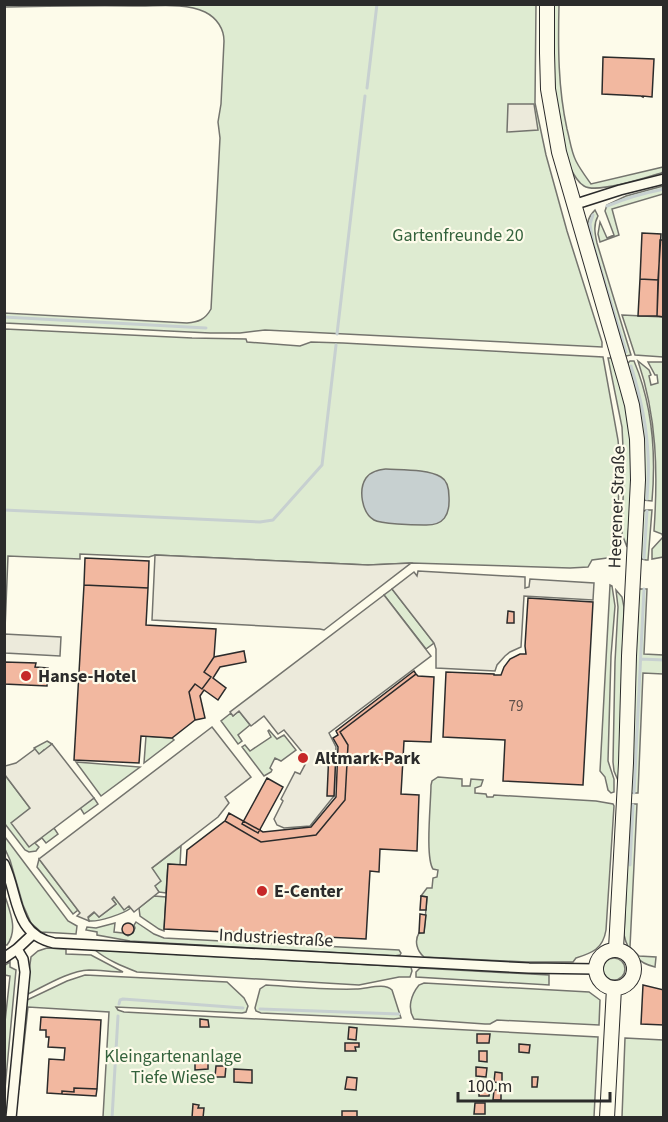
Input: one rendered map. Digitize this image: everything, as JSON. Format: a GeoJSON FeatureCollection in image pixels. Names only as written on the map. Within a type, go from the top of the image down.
{"type":"FeatureCollection","features":[{"type":"Feature","properties":{"kind":"main road","name":"Heerener Straße"},"geometry":{"type":"LineString","coordinates":[[548,4],[549,100],[559,152],[626,383],[635,423],[638,460],[616,949]]}},
{"type":"Feature","properties":{"kind":"main road"},"geometry":{"type":"LineString","coordinates":[[616,949],[622,950],[632,958],[635,971],[626,985],[614,988],[603,984],[596,969],[600,956],[616,949]]}},
{"type":"Feature","properties":{"kind":"main road"},"geometry":{"type":"LineString","coordinates":[[607,1118],[614,988]]}},
{"type":"Feature","properties":{"kind":"street"},"geometry":{"type":"LineString","coordinates":[[573,205],[628,187],[663,179]]}},
{"type":"Feature","properties":{"kind":"street"},"geometry":{"type":"LineString","coordinates":[[4,864],[22,920],[33,934],[4,958]]}},
{"type":"Feature","properties":{"kind":"street","name":"Industriestraße"},"geometry":{"type":"LineString","coordinates":[[33,934],[39,939],[54,943],[529,968],[596,969]]}},
{"type":"Feature","properties":{"kind":"street"},"geometry":{"type":"LineString","coordinates":[[11,1118],[25,972],[23,958],[17,949]]}},
{"type":"Feature","properties":{"kind":"green space","name":"Gartenfreunde 20"},"geometry":{"type":"Polygon","coordinates":[[[5,5],[536,5],[535,103],[546,155],[602,347],[265,330],[210,333],[5,323],[4,313],[187,323],[201,320],[209,313],[224,37],[213,17],[189,7],[5,7],[5,5]]]}},
{"type":"Feature","properties":{"kind":"green space"},"geometry":{"type":"Polygon","coordinates":[[[552,5],[559,5],[559,67],[564,114],[573,153],[583,173],[591,184],[663,167],[663,172],[599,188],[584,186],[576,179],[568,163],[555,101],[552,5]]]}},
{"type":"Feature","properties":{"kind":"green space"},"geometry":{"type":"Polygon","coordinates":[[[663,186],[663,194],[612,209],[619,235],[600,242],[598,234],[600,222],[607,238],[614,235],[605,211],[607,205],[626,196],[663,186]]]}},
{"type":"Feature","properties":{"kind":"green space"},"geometry":{"type":"Polygon","coordinates":[[[595,210],[598,216],[595,226],[597,243],[631,355],[624,354],[588,231],[588,220],[595,210]]]}},
{"type":"Feature","properties":{"kind":"green space"},"geometry":{"type":"Polygon","coordinates":[[[622,315],[663,317],[663,357],[635,355],[622,315]]]}},
{"type":"Feature","properties":{"kind":"green space"},"geometry":{"type":"Polygon","coordinates":[[[5,329],[246,339],[247,342],[300,346],[311,342],[343,343],[603,357],[620,461],[617,534],[621,544],[621,553],[615,557],[592,560],[588,567],[570,568],[411,563],[368,565],[155,555],[149,557],[80,554],[80,559],[8,556],[5,629],[5,329]]]}},
{"type":"Feature","properties":{"kind":"green space"},"geometry":{"type":"Polygon","coordinates":[[[608,358],[616,362],[630,422],[632,490],[627,547],[622,534],[624,468],[622,427],[608,358]]]}},
{"type":"Feature","properties":{"kind":"green space"},"geometry":{"type":"Polygon","coordinates":[[[634,361],[640,377],[649,412],[653,448],[652,501],[643,500],[627,364],[634,361]]]}},
{"type":"Feature","properties":{"kind":"green space"},"geometry":{"type":"Polygon","coordinates":[[[638,361],[649,370],[651,385],[658,383],[657,375],[648,362],[663,362],[663,537],[662,534],[654,531],[655,445],[649,403],[638,361]]]}},
{"type":"Feature","properties":{"kind":"green space"},"geometry":{"type":"Polygon","coordinates":[[[652,510],[648,560],[640,556],[642,512],[652,510]]]}},
{"type":"Feature","properties":{"kind":"green space"},"geometry":{"type":"Polygon","coordinates":[[[663,537],[663,557],[652,559],[652,549],[663,537]]]}},
{"type":"Feature","properties":{"kind":"green space"},"geometry":{"type":"Polygon","coordinates":[[[610,585],[615,606],[608,761],[614,779],[614,792],[611,793],[600,771],[610,585]]]}},
{"type":"Feature","properties":{"kind":"green space"},"geometry":{"type":"Polygon","coordinates":[[[392,589],[434,643],[426,649],[384,595],[392,589]]]}},
{"type":"Feature","properties":{"kind":"green space"},"geometry":{"type":"Polygon","coordinates":[[[639,589],[647,589],[644,654],[663,655],[663,674],[643,673],[638,793],[630,793],[629,791],[639,589]]]}},
{"type":"Feature","properties":{"kind":"green space"},"geometry":{"type":"Polygon","coordinates":[[[616,590],[622,597],[624,607],[620,785],[613,762],[618,607],[616,590]]]}},
{"type":"Feature","properties":{"kind":"green space"},"geometry":{"type":"Polygon","coordinates":[[[239,711],[250,725],[238,735],[242,741],[238,744],[221,721],[231,713],[233,716],[239,711]]]}},
{"type":"Feature","properties":{"kind":"green space"},"geometry":{"type":"Polygon","coordinates":[[[269,730],[277,739],[284,735],[296,750],[281,761],[275,758],[270,768],[271,772],[264,776],[242,747],[245,745],[250,751],[271,737],[269,730]]]}},
{"type":"Feature","properties":{"kind":"green space"},"geometry":{"type":"Polygon","coordinates":[[[146,736],[172,738],[174,740],[144,763],[146,736]]]}},
{"type":"Feature","properties":{"kind":"green space"},"geometry":{"type":"Polygon","coordinates":[[[47,741],[52,744],[47,749],[88,802],[94,798],[98,804],[84,814],[44,750],[39,755],[34,748],[47,741]]]}},
{"type":"Feature","properties":{"kind":"green space"},"geometry":{"type":"Polygon","coordinates":[[[76,762],[140,767],[101,796],[76,762]]]}},
{"type":"Feature","properties":{"kind":"green space"},"geometry":{"type":"Polygon","coordinates":[[[5,775],[48,832],[54,828],[58,834],[46,843],[42,838],[35,843],[39,847],[36,851],[25,850],[5,824],[5,775]]]}},
{"type":"Feature","properties":{"kind":"green space"},"geometry":{"type":"Polygon","coordinates":[[[438,777],[462,779],[462,786],[470,786],[471,779],[483,780],[481,786],[475,788],[475,793],[486,794],[487,797],[494,795],[613,804],[606,930],[602,942],[596,949],[576,958],[573,962],[526,962],[424,957],[422,955],[417,946],[417,939],[419,933],[424,932],[427,897],[421,896],[427,888],[432,888],[433,878],[437,877],[438,870],[433,869],[431,863],[429,842],[431,785],[432,781],[438,777]]]}},
{"type":"Feature","properties":{"kind":"green space"},"geometry":{"type":"Polygon","coordinates":[[[630,804],[637,804],[630,947],[639,956],[656,957],[655,967],[635,956],[628,947],[624,935],[630,804]]]}},
{"type":"Feature","properties":{"kind":"green space"},"geometry":{"type":"Polygon","coordinates":[[[5,837],[68,921],[77,926],[76,934],[41,932],[31,923],[5,849],[5,837]]]}},
{"type":"Feature","properties":{"kind":"green space"},"geometry":{"type":"Polygon","coordinates":[[[181,846],[180,865],[168,864],[166,893],[159,892],[154,886],[152,868],[181,846]]]}},
{"type":"Feature","properties":{"kind":"green space"},"geometry":{"type":"Polygon","coordinates":[[[39,859],[78,910],[73,914],[37,867],[39,859]]]}},
{"type":"Feature","properties":{"kind":"green space"},"geometry":{"type":"Polygon","coordinates":[[[4,893],[13,926],[11,939],[7,945],[4,945],[4,893]]]}},
{"type":"Feature","properties":{"kind":"green space"},"geometry":{"type":"Polygon","coordinates":[[[154,896],[166,897],[164,931],[140,916],[139,908],[154,896]]]}},
{"type":"Feature","properties":{"kind":"green space"},"geometry":{"type":"Polygon","coordinates":[[[114,897],[131,908],[111,917],[89,921],[88,918],[95,912],[99,917],[116,904],[112,899],[114,897]]]}},
{"type":"Feature","properties":{"kind":"green space"},"geometry":{"type":"Polygon","coordinates":[[[136,922],[164,938],[399,950],[401,953],[394,956],[130,941],[97,935],[97,932],[86,930],[87,927],[96,928],[115,923],[114,932],[128,936],[133,933],[136,922]]]}},
{"type":"Feature","properties":{"kind":"green space"},"geometry":{"type":"Polygon","coordinates":[[[47,948],[66,949],[66,954],[91,955],[123,972],[81,971],[57,979],[26,995],[31,957],[47,948]]]}},
{"type":"Feature","properties":{"kind":"green space"},"geometry":{"type":"Polygon","coordinates":[[[95,950],[411,967],[412,971],[410,977],[359,985],[137,972],[110,960],[95,950]]]}},
{"type":"Feature","properties":{"kind":"green space"},"geometry":{"type":"Polygon","coordinates":[[[614,958],[622,961],[625,969],[622,977],[614,980],[606,977],[603,969],[606,961],[614,958]]]}},
{"type":"Feature","properties":{"kind":"green space"},"geometry":{"type":"Polygon","coordinates":[[[10,962],[10,967],[16,970],[5,1089],[4,1031],[10,976],[5,975],[4,966],[10,962]]]}},
{"type":"Feature","properties":{"kind":"green space"},"geometry":{"type":"Polygon","coordinates":[[[420,968],[549,975],[549,985],[416,977],[416,972],[420,968]]]}},
{"type":"Feature","properties":{"kind":"green space","name":"Kleingartenanlage Tiefe Wiese"},"geometry":{"type":"Polygon","coordinates":[[[85,975],[227,982],[244,998],[248,1006],[246,1012],[242,1013],[116,1007],[124,1012],[598,1037],[594,1117],[103,1117],[109,1012],[28,1007],[19,1090],[27,1000],[85,975]]]}},
{"type":"Feature","properties":{"kind":"green space"},"geometry":{"type":"Polygon","coordinates":[[[424,983],[589,992],[600,1000],[599,1025],[497,1020],[485,1024],[414,1019],[410,1006],[412,997],[419,985],[424,983]]]}},
{"type":"Feature","properties":{"kind":"green space"},"geometry":{"type":"Polygon","coordinates":[[[266,985],[334,989],[385,986],[392,990],[401,1018],[261,1013],[255,1008],[260,989],[266,985]]]}},
{"type":"Feature","properties":{"kind":"green space"},"geometry":{"type":"Polygon","coordinates":[[[625,1038],[663,1040],[663,1117],[622,1117],[625,1038]]]}},
{"type":"Feature","properties":{"kind":"shaded area"},"geometry":{"type":"Polygon","coordinates":[[[508,104],[534,104],[538,130],[507,132],[508,104]]]}},
{"type":"Feature","properties":{"kind":"shaded area"},"geometry":{"type":"Polygon","coordinates":[[[386,469],[422,471],[436,474],[443,479],[448,486],[449,494],[447,514],[444,518],[436,524],[419,525],[383,522],[370,517],[362,501],[364,483],[370,474],[386,469]]]}},
{"type":"Feature","properties":{"kind":"shaded area"},"geometry":{"type":"Polygon","coordinates":[[[155,555],[368,565],[411,563],[324,630],[152,620],[155,555]]]}},
{"type":"Feature","properties":{"kind":"shaded area"},"geometry":{"type":"Polygon","coordinates":[[[418,571],[525,577],[525,588],[529,587],[530,579],[594,583],[593,600],[524,596],[521,647],[505,656],[495,671],[436,668],[434,643],[392,589],[414,572],[417,576],[418,571]]]}},
{"type":"Feature","properties":{"kind":"shaded area"},"geometry":{"type":"Polygon","coordinates":[[[384,595],[431,656],[329,733],[336,747],[334,796],[310,826],[284,828],[277,825],[274,819],[283,801],[281,799],[295,772],[300,774],[308,759],[284,730],[278,734],[264,716],[251,726],[239,711],[233,716],[230,712],[384,595]]]}},
{"type":"Feature","properties":{"kind":"shaded area"},"geometry":{"type":"Polygon","coordinates":[[[4,634],[61,637],[60,656],[5,653],[4,634]]]}},
{"type":"Feature","properties":{"kind":"shaded area"},"geometry":{"type":"Polygon","coordinates":[[[212,727],[251,777],[225,797],[229,803],[218,817],[152,868],[161,881],[155,886],[159,892],[134,912],[129,906],[124,910],[114,897],[112,899],[116,904],[99,917],[94,912],[88,917],[89,921],[77,916],[80,913],[39,859],[212,727]]]}},
{"type":"Feature","properties":{"kind":"shaded area"},"geometry":{"type":"Polygon","coordinates":[[[52,744],[94,798],[29,847],[11,823],[30,808],[5,775],[5,766],[16,763],[35,749],[39,754],[52,744]]]}},
{"type":"Feature","properties":{"kind":"building"},"geometry":{"type":"Polygon","coordinates":[[[603,57],[654,59],[652,97],[602,94],[603,57]]]}},
{"type":"Feature","properties":{"kind":"building"},"geometry":{"type":"Polygon","coordinates":[[[642,233],[661,234],[658,280],[640,279],[642,233]]]}},
{"type":"Feature","properties":{"kind":"building"},"geometry":{"type":"Polygon","coordinates":[[[660,240],[664,240],[664,317],[657,316],[660,240]]]}},
{"type":"Feature","properties":{"kind":"building"},"geometry":{"type":"Polygon","coordinates":[[[640,279],[658,280],[657,316],[638,316],[640,279]]]}},
{"type":"Feature","properties":{"kind":"building"},"geometry":{"type":"Polygon","coordinates":[[[85,558],[149,561],[148,588],[84,585],[85,558]]]}},
{"type":"Feature","properties":{"kind":"building"},"geometry":{"type":"Polygon","coordinates":[[[84,585],[148,588],[146,625],[216,629],[214,657],[204,672],[211,677],[202,689],[195,684],[189,692],[195,720],[172,738],[141,736],[139,763],[74,760],[84,585]]]}},
{"type":"Feature","properties":{"kind":"building"},"geometry":{"type":"Polygon","coordinates":[[[528,598],[593,602],[583,785],[503,781],[505,740],[443,737],[446,672],[501,675],[510,659],[526,654],[528,598]]]}},
{"type":"Feature","properties":{"kind":"building"},"geometry":{"type":"Polygon","coordinates":[[[508,611],[514,612],[514,623],[507,623],[508,611]]]}},
{"type":"Feature","properties":{"kind":"building"},"geometry":{"type":"Polygon","coordinates":[[[244,651],[246,662],[220,667],[213,678],[226,688],[218,700],[204,690],[200,696],[205,718],[195,720],[189,692],[195,684],[202,689],[211,677],[204,672],[214,657],[244,651]]]}},
{"type":"Feature","properties":{"kind":"building","name":"Hanse-Hotel"},"geometry":{"type":"Polygon","coordinates":[[[4,662],[36,663],[35,667],[48,668],[47,686],[4,684],[4,662]]]}},
{"type":"Feature","properties":{"kind":"building"},"geometry":{"type":"Polygon","coordinates":[[[414,671],[416,674],[340,732],[348,745],[345,800],[316,835],[261,842],[225,821],[229,813],[263,832],[311,827],[336,797],[338,747],[333,738],[338,735],[336,731],[414,671]]]}},
{"type":"Feature","properties":{"kind":"building"},"geometry":{"type":"Polygon","coordinates":[[[416,674],[434,677],[431,742],[404,741],[401,794],[419,795],[417,851],[380,849],[379,872],[370,871],[366,939],[164,929],[168,864],[186,865],[187,850],[225,821],[261,842],[316,835],[345,800],[348,745],[340,732],[416,674]]]}},
{"type":"Feature","properties":{"kind":"building"},"geometry":{"type":"Polygon","coordinates":[[[329,751],[336,752],[334,796],[327,796],[329,751]]]}},
{"type":"Feature","properties":{"kind":"building"},"geometry":{"type":"Polygon","coordinates":[[[267,778],[283,787],[258,833],[242,824],[267,778]]]}},
{"type":"Feature","properties":{"kind":"building"},"geometry":{"type":"Polygon","coordinates":[[[421,896],[427,897],[426,910],[420,910],[421,896]]]}},
{"type":"Feature","properties":{"kind":"building"},"geometry":{"type":"Polygon","coordinates":[[[420,914],[426,915],[424,933],[419,933],[420,914]]]}},
{"type":"Feature","properties":{"kind":"building"},"geometry":{"type":"Polygon","coordinates":[[[130,923],[133,924],[133,934],[126,935],[123,934],[122,927],[123,924],[130,923]]]}},
{"type":"Feature","properties":{"kind":"building"},"geometry":{"type":"Polygon","coordinates":[[[643,985],[664,990],[664,1025],[641,1024],[643,985]]]}},
{"type":"Feature","properties":{"kind":"building"},"geometry":{"type":"Polygon","coordinates":[[[41,1017],[101,1020],[97,1089],[74,1088],[74,1092],[47,1093],[49,1059],[64,1060],[65,1048],[48,1047],[49,1037],[46,1037],[46,1030],[40,1030],[41,1017]]]}},
{"type":"Feature","properties":{"kind":"building"},"geometry":{"type":"Polygon","coordinates":[[[200,1019],[208,1020],[209,1027],[200,1027],[200,1019]]]}},
{"type":"Feature","properties":{"kind":"building"},"geometry":{"type":"Polygon","coordinates":[[[349,1027],[357,1028],[356,1040],[348,1039],[349,1027]]]}},
{"type":"Feature","properties":{"kind":"building"},"geometry":{"type":"Polygon","coordinates":[[[477,1034],[490,1034],[489,1043],[477,1043],[477,1034]]]}},
{"type":"Feature","properties":{"kind":"building"},"geometry":{"type":"Polygon","coordinates":[[[345,1043],[359,1043],[359,1047],[355,1047],[356,1051],[345,1051],[345,1043]]]}},
{"type":"Feature","properties":{"kind":"building"},"geometry":{"type":"Polygon","coordinates":[[[519,1044],[530,1045],[529,1053],[519,1052],[519,1044]]]}},
{"type":"Feature","properties":{"kind":"building"},"geometry":{"type":"Polygon","coordinates":[[[479,1051],[487,1051],[487,1062],[479,1061],[479,1051]]]}},
{"type":"Feature","properties":{"kind":"building"},"geometry":{"type":"Polygon","coordinates":[[[208,1061],[208,1069],[195,1070],[195,1062],[208,1061]]]}},
{"type":"Feature","properties":{"kind":"building"},"geometry":{"type":"Polygon","coordinates":[[[216,1066],[226,1066],[225,1077],[215,1077],[216,1066]]]}},
{"type":"Feature","properties":{"kind":"building"},"geometry":{"type":"Polygon","coordinates":[[[476,1067],[487,1068],[486,1077],[476,1076],[476,1067]]]}},
{"type":"Feature","properties":{"kind":"building"},"geometry":{"type":"Polygon","coordinates":[[[234,1069],[252,1070],[252,1083],[234,1082],[234,1069]]]}},
{"type":"Feature","properties":{"kind":"building"},"geometry":{"type":"Polygon","coordinates":[[[495,1072],[502,1073],[502,1083],[494,1082],[495,1072]]]}},
{"type":"Feature","properties":{"kind":"building"},"geometry":{"type":"Polygon","coordinates":[[[347,1077],[357,1078],[356,1090],[345,1089],[347,1077]]]}},
{"type":"Feature","properties":{"kind":"building"},"geometry":{"type":"Polygon","coordinates":[[[532,1077],[538,1077],[537,1087],[532,1087],[532,1077]]]}},
{"type":"Feature","properties":{"kind":"building"},"geometry":{"type":"Polygon","coordinates":[[[479,1087],[490,1090],[489,1096],[479,1096],[479,1087]]]}},
{"type":"Feature","properties":{"kind":"building"},"geometry":{"type":"Polygon","coordinates":[[[74,1088],[97,1089],[96,1096],[62,1094],[62,1091],[74,1092],[74,1088]]]}},
{"type":"Feature","properties":{"kind":"building"},"geometry":{"type":"Polygon","coordinates":[[[494,1090],[501,1090],[501,1100],[493,1100],[494,1090]]]}},
{"type":"Feature","properties":{"kind":"building"},"geometry":{"type":"Polygon","coordinates":[[[475,1103],[485,1103],[485,1114],[474,1114],[475,1103]]]}},
{"type":"Feature","properties":{"kind":"building"},"geometry":{"type":"Polygon","coordinates":[[[193,1104],[199,1105],[198,1108],[204,1108],[203,1118],[192,1118],[193,1104]]]}},
{"type":"Feature","properties":{"kind":"building"},"geometry":{"type":"Polygon","coordinates":[[[342,1111],[357,1111],[357,1118],[342,1118],[342,1111]]]}},
{"type":"Feature","properties":{"kind":"waterway"},"geometry":{"type":"LineString","coordinates":[[367,88],[377,4]]}},
{"type":"Feature","properties":{"kind":"waterway"},"geometry":{"type":"LineString","coordinates":[[337,334],[365,96]]}},
{"type":"Feature","properties":{"kind":"waterway"},"geometry":{"type":"LineString","coordinates":[[607,206],[664,189]]}},
{"type":"Feature","properties":{"kind":"waterway"},"geometry":{"type":"LineString","coordinates":[[593,215],[590,224],[593,244],[626,352]]}},
{"type":"Feature","properties":{"kind":"waterway"},"geometry":{"type":"LineString","coordinates":[[4,317],[206,328]]}},
{"type":"Feature","properties":{"kind":"waterway"},"geometry":{"type":"LineString","coordinates":[[4,510],[260,522],[273,520],[322,465],[336,345]]}},
{"type":"Feature","properties":{"kind":"waterway"},"geometry":{"type":"LineString","coordinates":[[631,366],[646,433],[647,499]]}},
{"type":"Feature","properties":{"kind":"waterway"},"geometry":{"type":"LineString","coordinates":[[644,558],[647,511]]}},
{"type":"Feature","properties":{"kind":"waterway"},"geometry":{"type":"LineString","coordinates":[[634,793],[644,589]]}},
{"type":"Feature","properties":{"kind":"waterway"},"geometry":{"type":"LineString","coordinates":[[641,659],[664,660]]}},
{"type":"Feature","properties":{"kind":"waterway"},"geometry":{"type":"LineString","coordinates":[[630,865],[633,805]]}},
{"type":"Feature","properties":{"kind":"waterway"},"geometry":{"type":"LineString","coordinates":[[119,1004],[123,999],[243,1008]]}},
{"type":"Feature","properties":{"kind":"waterway"},"geometry":{"type":"LineString","coordinates":[[260,1009],[399,1014]]}},
{"type":"Feature","properties":{"kind":"waterway"},"geometry":{"type":"LineString","coordinates":[[112,1118],[118,1016]]}},
{"type":"Feature","properties":{"kind":"place","name":"Hanse-Hotel"},"geometry":{"type":"Point","coordinates":[26,676]}},
{"type":"Feature","properties":{"kind":"place","name":"Altmark-Park"},"geometry":{"type":"Point","coordinates":[303,758]}},
{"type":"Feature","properties":{"kind":"place","name":"E-Center"},"geometry":{"type":"Point","coordinates":[262,891]}}]}
